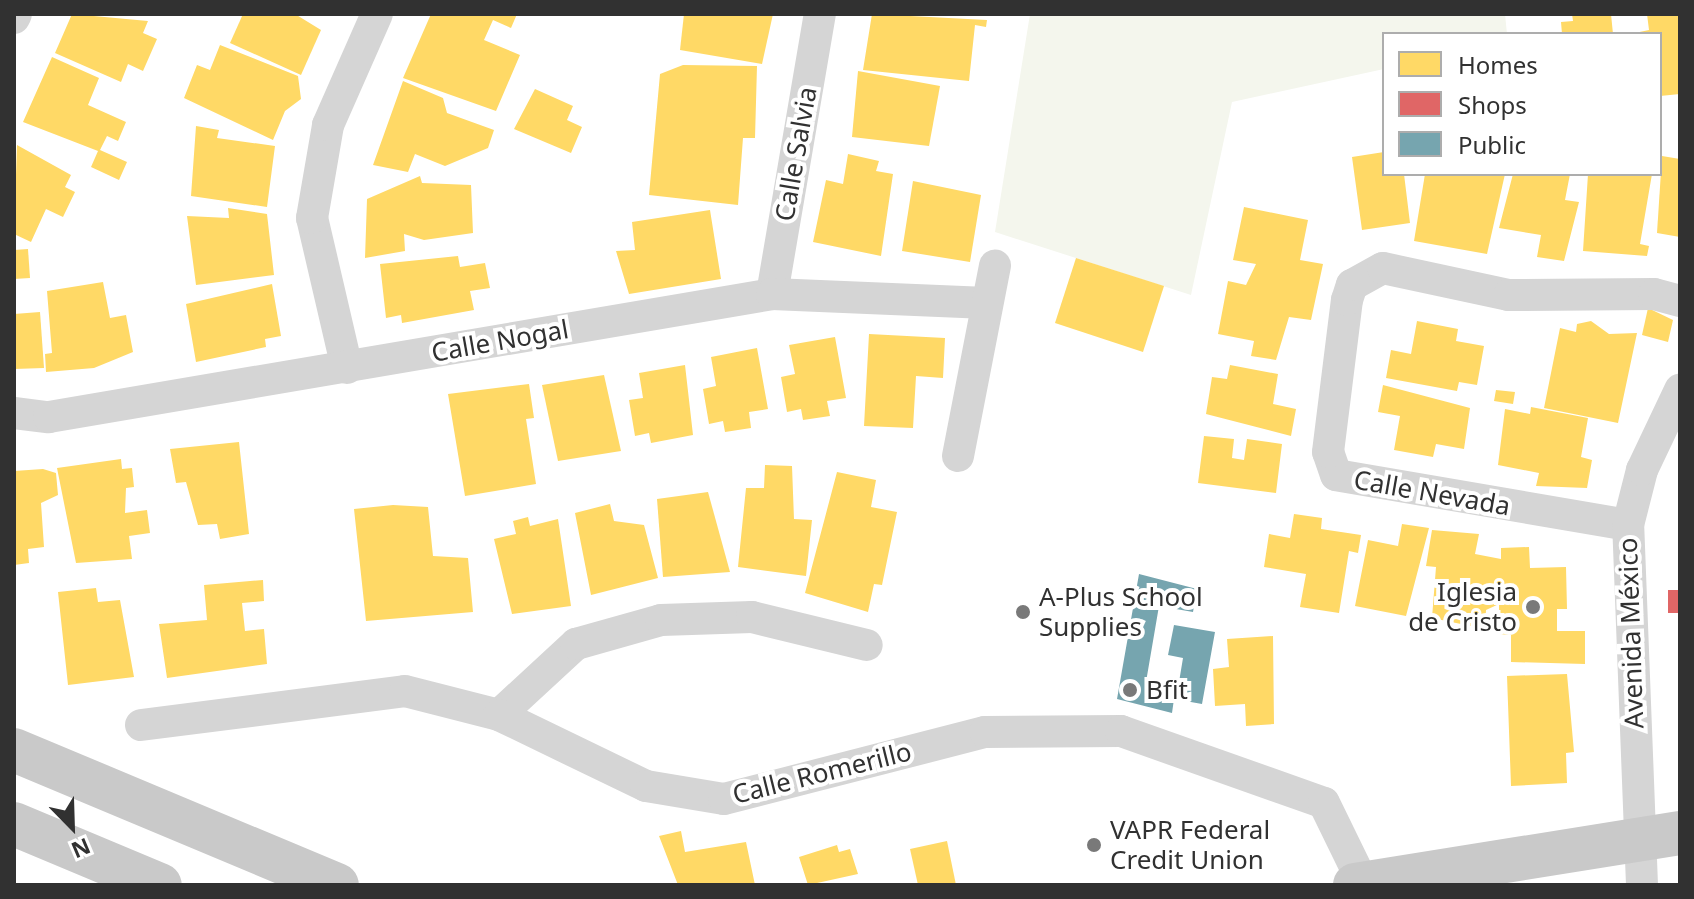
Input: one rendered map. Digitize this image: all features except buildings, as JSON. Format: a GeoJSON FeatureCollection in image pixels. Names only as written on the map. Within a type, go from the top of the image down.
{"type":"FeatureCollection","features":[{"type":"Feature","properties":{"kind":"main road"},"geometry":{"type":"LineString","coordinates":[[14,750],[337,885]]}},
{"type":"Feature","properties":{"kind":"main road"},"geometry":{"type":"LineString","coordinates":[[22,831],[160,885]]}},
{"type":"Feature","properties":{"kind":"main road"},"geometry":{"type":"LineString","coordinates":[[1359,884],[1680,833]]}},
{"type":"Feature","properties":{"kind":"street"},"geometry":{"type":"LineString","coordinates":[[347,368],[312,218],[328,125],[377,14]]}},
{"type":"Feature","properties":{"kind":"street","name":"Calle Salvia"},"geometry":{"type":"LineString","coordinates":[[772,294],[820,14]]}},
{"type":"Feature","properties":{"kind":"street"},"geometry":{"type":"LineString","coordinates":[[958,456],[995,266]]}},
{"type":"Feature","properties":{"kind":"street","name":"Calle Nevada"},"geometry":{"type":"LineString","coordinates":[[1628,525],[1336,475],[1328,452],[1347,300],[1352,285],[1383,268],[1509,295],[1654,294],[1680,301]]}},
{"type":"Feature","properties":{"kind":"street","name":"Calle Nogal"},"geometry":{"type":"LineString","coordinates":[[14,413],[49,417],[772,294],[987,303]]}},
{"type":"Feature","properties":{"kind":"street","name":"Avenida México"},"geometry":{"type":"LineString","coordinates":[[1642,885],[1637,839],[1628,525],[1642,470],[1680,390]]}},
{"type":"Feature","properties":{"kind":"street"},"geometry":{"type":"LineString","coordinates":[[499,715],[576,644],[661,620],[752,617],[867,645]]}},
{"type":"Feature","properties":{"kind":"street","name":"Calle Romerillo"},"geometry":{"type":"LineString","coordinates":[[141,725],[405,691],[499,715],[646,786],[724,799],[985,732],[1121,731],[1324,803],[1359,884]]}},
{"type":"Feature","properties":{"kind":"shaded area"},"geometry":{"type":"Polygon","coordinates":[[[1030,14],[1505,14],[1507,32],[1382,32],[1382,69],[1232,102],[1191,295],[995,232],[1030,14]]]}},
{"type":"Feature","properties":{"kind":"place","name":"Iglesia de Cristo"},"geometry":{"type":"Point","coordinates":[1533,607]}},
{"type":"Feature","properties":{"kind":"place","name":"A-Plus School Supplies"},"geometry":{"type":"Point","coordinates":[1023,612]}},
{"type":"Feature","properties":{"kind":"place","name":"Bfit"},"geometry":{"type":"Point","coordinates":[1130,690]}},
{"type":"Feature","properties":{"kind":"place","name":"VAPR Federal Credit Union"},"geometry":{"type":"Point","coordinates":[1094,845]}}]}
